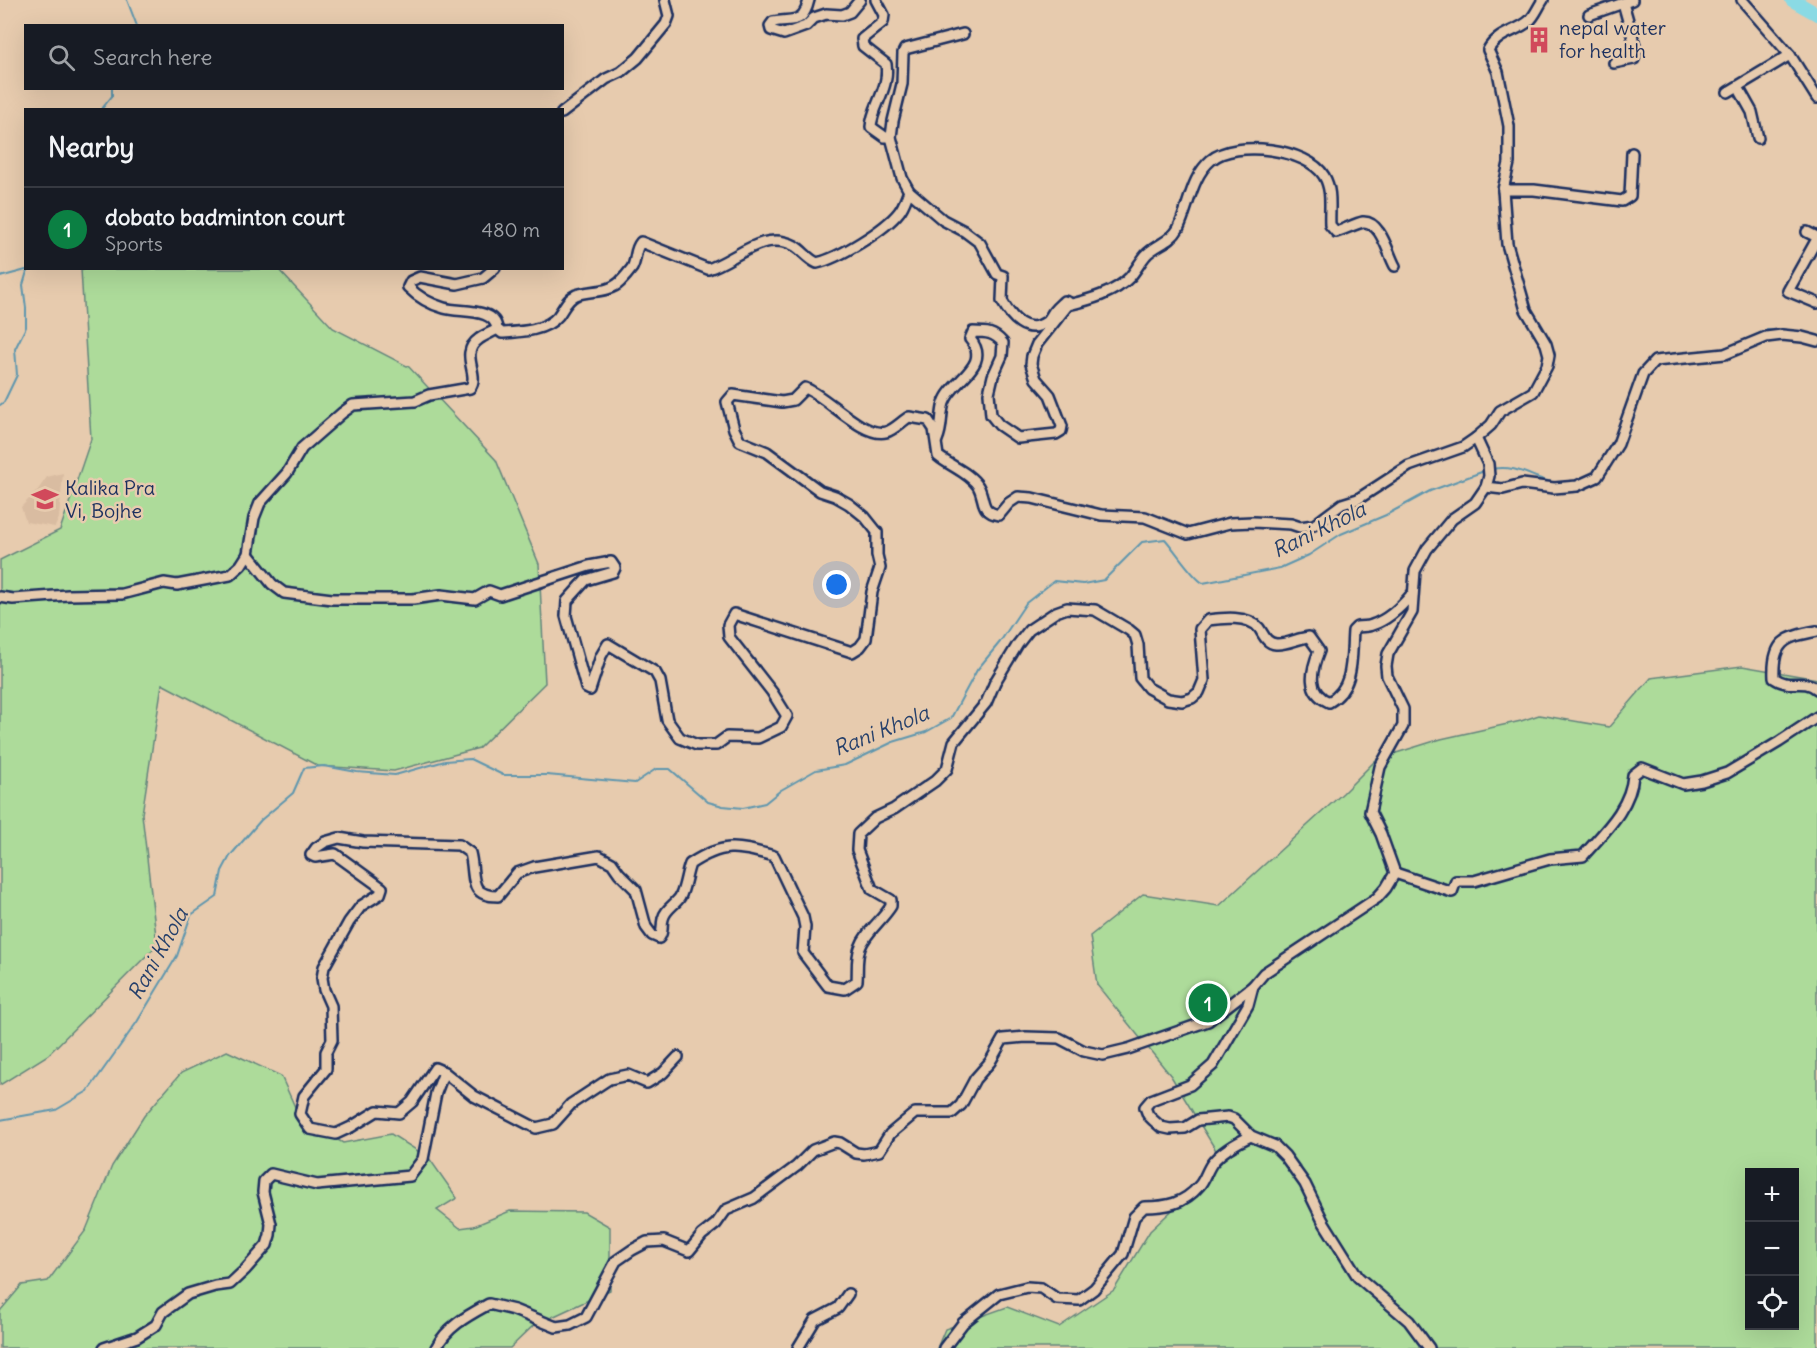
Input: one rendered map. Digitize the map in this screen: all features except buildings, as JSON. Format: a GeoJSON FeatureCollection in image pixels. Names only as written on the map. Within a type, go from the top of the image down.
{"type":"FeatureCollection","features":[{"type":"Feature","properties":{"kind":"street"},"geometry":{"type":"LineString","coordinates":[[564,111],[638,58],[666,24],[669,16],[664,0]]}},
{"type":"Feature","properties":{"kind":"street"},"geometry":{"type":"LineString","coordinates":[[809,0],[801,16],[791,22],[773,22],[770,26],[771,30],[784,34],[806,26],[814,18],[826,14],[842,15],[850,12],[860,0]]}},
{"type":"Feature","properties":{"kind":"street"},"geometry":{"type":"LineString","coordinates":[[876,0],[884,15],[883,22],[861,39],[863,45],[886,64],[884,87],[879,105],[872,117],[872,127],[885,137],[891,136]]}},
{"type":"Feature","properties":{"kind":"street"},"geometry":{"type":"LineString","coordinates":[[248,554],[272,584],[284,593],[332,599],[413,598],[441,595],[475,599],[489,591],[500,595],[589,566],[611,562],[615,567],[613,572],[586,580],[567,600],[566,616],[586,688],[591,690],[601,656],[608,644],[655,672],[660,681],[667,720],[680,738],[697,745],[717,745],[727,737],[758,738],[781,727],[787,716],[772,692],[729,637],[728,625],[734,614],[852,652],[866,639],[872,592],[880,568],[877,555],[877,532],[865,517],[849,504],[820,491],[767,452],[740,441],[727,402],[733,395],[782,402],[793,399],[805,388],[814,391],[846,416],[879,433],[889,431],[909,417],[928,420],[934,429],[938,456],[978,486],[985,507],[991,514],[999,515],[1009,503],[1018,497],[1032,498],[1101,515],[1145,517],[1188,534],[1230,523],[1291,524],[1300,527],[1314,525],[1342,504],[1358,499],[1409,466],[1463,447],[1491,425],[1500,411],[1533,393],[1547,366],[1549,355],[1546,344],[1526,310],[1506,236],[1503,190],[1509,163],[1509,126],[1498,72],[1488,50],[1502,36],[1528,22],[1543,0]]}},
{"type":"Feature","properties":{"kind":"street"},"geometry":{"type":"LineString","coordinates":[[1742,0],[1790,55],[1817,98]]}},
{"type":"Feature","properties":{"kind":"street"},"geometry":{"type":"LineString","coordinates":[[1589,15],[1628,2],[1636,49],[1634,59],[1614,63]]}},
{"type":"Feature","properties":{"kind":"street"},"geometry":{"type":"LineString","coordinates":[[963,34],[905,49],[902,84],[891,136],[902,178],[909,190],[943,220],[980,243],[997,274],[1003,276],[1002,302],[1018,323],[1029,328],[1038,326],[1048,321],[1053,311],[1064,301],[1068,302],[1068,305]]}},
{"type":"Feature","properties":{"kind":"street"},"geometry":{"type":"LineString","coordinates":[[1728,92],[1790,55]]}},
{"type":"Feature","properties":{"kind":"street"},"geometry":{"type":"LineString","coordinates":[[1738,87],[1752,112],[1758,138]]}},
{"type":"Feature","properties":{"kind":"street"},"geometry":{"type":"LineString","coordinates":[[937,440],[942,429],[947,396],[976,362],[976,346],[970,339],[973,332],[986,332],[997,336],[1003,343],[1002,356],[993,376],[989,399],[991,416],[999,425],[1018,438],[1056,434],[1060,431],[1062,426],[1060,417],[1050,395],[1036,379],[1031,364],[1037,344],[1068,305],[1111,291],[1128,280],[1147,254],[1177,231],[1203,169],[1212,159],[1238,149],[1268,150],[1314,164],[1327,182],[1331,199],[1330,225],[1336,232],[1362,222],[1371,225],[1383,237],[1395,266]]}},
{"type":"Feature","properties":{"kind":"street"},"geometry":{"type":"LineString","coordinates":[[1503,190],[1534,190],[1622,201],[1630,196],[1632,153]]}},
{"type":"Feature","properties":{"kind":"street"},"geometry":{"type":"LineString","coordinates":[[493,270],[483,278],[457,284],[420,277],[411,281],[408,287],[425,301],[444,308],[489,316],[496,324],[496,329],[502,333],[529,331],[558,316],[570,299],[577,295],[604,290],[620,283],[632,267],[637,247],[641,242],[708,268],[717,266],[752,246],[778,241],[794,246],[817,263],[855,246],[888,222],[899,213],[909,190]]}},
{"type":"Feature","properties":{"kind":"street"},"geometry":{"type":"LineString","coordinates":[[1807,232],[1817,238],[1788,291],[1817,303]]}},
{"type":"Feature","properties":{"kind":"street"},"geometry":{"type":"LineString","coordinates":[[0,597],[13,599],[122,594],[164,583],[177,585],[230,575],[241,566],[248,554],[256,509],[310,441],[353,405],[415,401],[429,395],[470,388],[474,383],[474,378],[470,366],[470,351],[479,339],[496,329]]}},
{"type":"Feature","properties":{"kind":"street"},"geometry":{"type":"LineString","coordinates":[[1486,486],[1503,489],[1522,484],[1554,488],[1577,486],[1597,477],[1618,444],[1643,374],[1655,361],[1725,354],[1766,337],[1782,335],[1817,341]]}},
{"type":"Feature","properties":{"kind":"street"},"geometry":{"type":"LineString","coordinates":[[436,1348],[440,1340],[459,1321],[489,1304],[514,1310],[556,1327],[570,1325],[585,1317],[616,1261],[632,1250],[647,1242],[664,1241],[689,1251],[702,1235],[716,1224],[726,1210],[754,1198],[797,1166],[813,1150],[834,1142],[864,1155],[879,1151],[890,1134],[915,1113],[952,1113],[961,1105],[975,1079],[990,1062],[1003,1039],[1059,1038],[1084,1051],[1103,1055],[1208,1022],[1253,986],[1264,973],[1377,898],[1395,873],[1382,834],[1370,812],[1380,767],[1403,726],[1403,709],[1387,676],[1388,654],[1412,612],[1415,572],[1427,549],[1452,519],[1475,503],[1486,486],[1489,476],[1488,464],[1476,438]]}},
{"type":"Feature","properties":{"kind":"street"},"geometry":{"type":"LineString","coordinates":[[678,1057],[663,1073],[647,1083],[628,1075],[609,1079],[571,1104],[553,1124],[536,1128],[474,1096],[444,1072],[435,1068],[412,1102],[399,1113],[377,1112],[336,1134],[310,1129],[300,1114],[304,1096],[326,1069],[326,1052],[332,1040],[331,1006],[322,978],[324,967],[349,922],[361,906],[380,894],[382,888],[335,854],[315,857],[311,855],[325,842],[339,838],[363,842],[459,845],[466,848],[470,854],[475,888],[489,896],[498,896],[517,873],[534,867],[599,856],[612,863],[636,890],[646,927],[652,935],[659,938],[663,931],[663,919],[670,905],[678,899],[682,891],[690,864],[711,851],[725,847],[774,856],[803,916],[805,927],[803,953],[828,986],[845,989],[857,981],[856,965],[859,949],[866,936],[891,906],[891,900],[872,889],[866,877],[857,850],[858,834],[875,818],[894,809],[935,781],[947,769],[958,736],[986,703],[995,682],[1029,630],[1056,612],[1067,608],[1095,610],[1109,616],[1135,635],[1138,645],[1140,678],[1148,688],[1168,699],[1182,701],[1192,698],[1199,692],[1204,680],[1200,629],[1208,620],[1241,620],[1258,627],[1269,642],[1278,645],[1309,637],[1319,651],[1313,672],[1314,689],[1318,697],[1329,702],[1340,696],[1346,682],[1352,663],[1353,631],[1357,627],[1373,625],[1389,615],[1403,605],[1412,594]]}},
{"type":"Feature","properties":{"kind":"street"},"geometry":{"type":"LineString","coordinates":[[1817,631],[1790,636],[1781,644],[1773,664],[1774,678],[1782,683],[1809,683],[1817,689]]}},
{"type":"Feature","properties":{"kind":"street"},"geometry":{"type":"LineString","coordinates":[[1395,873],[1452,892],[1456,881],[1474,881],[1550,858],[1583,856],[1624,807],[1632,789],[1633,775],[1641,768],[1683,784],[1702,781],[1726,773],[1788,737],[1817,717]]}},
{"type":"Feature","properties":{"kind":"street"},"geometry":{"type":"LineString","coordinates":[[1253,986],[1248,1005],[1213,1065],[1190,1085],[1150,1100],[1145,1107],[1148,1115],[1161,1127],[1170,1129],[1185,1128],[1198,1120],[1228,1117],[1234,1119],[1251,1136],[1275,1146],[1305,1184],[1323,1221],[1358,1277],[1409,1321],[1430,1348]]}},
{"type":"Feature","properties":{"kind":"street"},"geometry":{"type":"LineString","coordinates":[[104,1348],[137,1337],[156,1325],[163,1312],[188,1294],[230,1284],[245,1270],[267,1245],[270,1235],[271,1224],[262,1192],[264,1181],[271,1174],[317,1185],[410,1176],[423,1159],[436,1093],[444,1072]]}},
{"type":"Feature","properties":{"kind":"street"},"geometry":{"type":"LineString","coordinates":[[944,1348],[963,1323],[999,1294],[1026,1287],[1041,1288],[1057,1299],[1079,1300],[1094,1289],[1123,1254],[1134,1217],[1144,1207],[1165,1207],[1181,1201],[1199,1186],[1213,1161],[1236,1143],[1251,1136]]}},
{"type":"Feature","properties":{"kind":"street"},"geometry":{"type":"LineString","coordinates":[[798,1348],[815,1320],[838,1308],[848,1294]]}},
{"type":"Feature","properties":{"kind":"shaded area","name":"Kalika Pra Vi, Bojhe"},"geometry":{"type":"Polygon","coordinates":[[[63,473],[59,518],[55,527],[26,522],[21,507],[47,477],[63,473]]]}},
{"type":"Feature","properties":{"kind":"green space"},"geometry":{"type":"Polygon","coordinates":[[[81,270],[279,270],[333,328],[409,367],[496,460],[539,564],[545,683],[479,748],[394,771],[318,766],[162,684],[142,814],[157,945],[48,1055],[0,1085],[0,560],[60,530],[91,439],[81,270]]]}},
{"type":"Feature","properties":{"kind":"green space"},"geometry":{"type":"Polygon","coordinates":[[[1742,666],[1817,679],[1817,1348],[937,1348],[945,1329],[1007,1307],[1059,1327],[1114,1290],[1150,1231],[1182,1201],[1220,1157],[1171,1076],[1097,985],[1090,936],[1143,894],[1219,906],[1377,759],[1441,739],[1539,715],[1609,727],[1651,678],[1742,666]]]}},
{"type":"Feature","properties":{"kind":"green space"},"geometry":{"type":"Polygon","coordinates":[[[227,1051],[281,1076],[300,1118],[343,1143],[391,1134],[429,1158],[457,1198],[437,1210],[460,1228],[474,1226],[510,1211],[584,1212],[610,1227],[610,1290],[533,1326],[510,1348],[0,1348],[0,1311],[22,1285],[48,1281],[86,1230],[112,1166],[144,1116],[181,1073],[227,1051]]]}},
{"type":"Feature","properties":{"kind":"waterway"},"geometry":{"type":"LineString","coordinates":[[127,0],[136,24]]}},
{"type":"Feature","properties":{"kind":"waterway"},"geometry":{"type":"LineString","coordinates":[[1792,0],[1817,14]]}},
{"type":"Feature","properties":{"kind":"waterway"},"geometry":{"type":"LineString","coordinates":[[103,108],[112,96],[112,90]]}},
{"type":"Feature","properties":{"kind":"waterway"},"geometry":{"type":"LineString","coordinates":[[0,277],[26,270]]}},
{"type":"Feature","properties":{"kind":"waterway"},"geometry":{"type":"LineString","coordinates":[[0,405],[4,402],[17,375],[15,349],[26,327],[23,285],[27,270]]}},
{"type":"Feature","properties":{"kind":"waterway","name":"Rani Khola"},"geometry":{"type":"LineString","coordinates":[[1716,351],[1767,330],[1781,331]]}},
{"type":"Feature","properties":{"kind":"waterway","name":"Rani Khola"},"geometry":{"type":"LineString","coordinates":[[1802,333],[1817,335]]}},
{"type":"Feature","properties":{"kind":"waterway","name":"Rani Khola"},"geometry":{"type":"LineString","coordinates":[[1492,469],[1516,470],[1558,483],[1584,478]]}},
{"type":"Feature","properties":{"kind":"waterway","name":"Rani Khola"},"geometry":{"type":"LineString","coordinates":[[0,1120],[56,1110],[88,1091],[137,1022],[177,956],[191,915],[217,897],[222,871],[230,856],[261,820],[293,793],[304,768],[324,766],[357,772],[395,775],[445,761],[470,759],[503,775],[547,775],[635,783],[656,769],[670,769],[708,802],[743,808],[765,803],[781,790],[816,770],[845,765],[893,742],[926,732],[951,718],[977,670],[1000,642],[1026,603],[1054,581],[1083,584],[1104,580],[1142,542],[1165,539],[1189,570],[1203,583],[1280,568],[1309,555],[1341,534],[1386,515],[1430,491],[1487,470]]}},
{"type":"Feature","properties":{"kind":"place","name":"nepal water for health"},"geometry":{"type":"Point","coordinates":[1539,40]}},
{"type":"Feature","properties":{"kind":"place","name":"Kalika Pra Vi, Bojhe"},"geometry":{"type":"Point","coordinates":[45,499]}},
{"type":"Feature","properties":{"kind":"place","name":"dobato badminton court"},"geometry":{"type":"Point","coordinates":[1208,1003]}}]}
